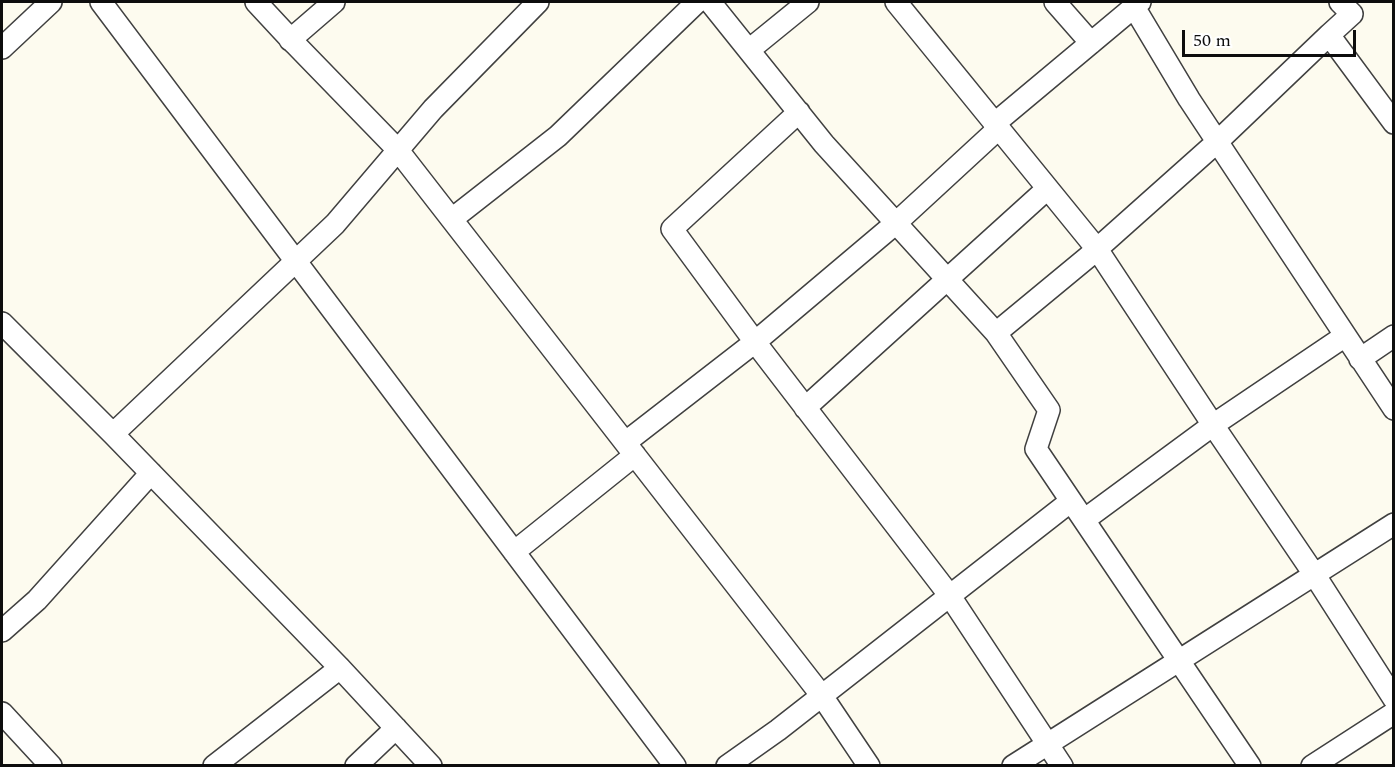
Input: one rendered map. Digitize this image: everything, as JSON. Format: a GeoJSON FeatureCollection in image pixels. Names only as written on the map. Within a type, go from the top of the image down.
{"type":"FeatureCollection","features":[{"type":"Feature","properties":{"kind":"street"},"geometry":{"type":"LineString","coordinates":[[2,48],[51,2]]}},
{"type":"Feature","properties":{"kind":"street"},"geometry":{"type":"LineString","coordinates":[[101,2],[675,765]]}},
{"type":"Feature","properties":{"kind":"street"},"geometry":{"type":"LineString","coordinates":[[256,2],[397,149],[822,696],[869,765]]}},
{"type":"Feature","properties":{"kind":"street"},"geometry":{"type":"LineString","coordinates":[[290,40],[334,2]]}},
{"type":"Feature","properties":{"kind":"street"},"geometry":{"type":"LineString","coordinates":[[113,434],[335,224],[433,109],[538,2]]}},
{"type":"Feature","properties":{"kind":"street"},"geometry":{"type":"LineString","coordinates":[[452,219],[558,136],[697,2]]}},
{"type":"Feature","properties":{"kind":"street"},"geometry":{"type":"LineString","coordinates":[[710,2],[824,144],[996,333],[1049,410],[1036,449],[1250,765]]}},
{"type":"Feature","properties":{"kind":"street"},"geometry":{"type":"LineString","coordinates":[[749,50],[808,2]]}},
{"type":"Feature","properties":{"kind":"street"},"geometry":{"type":"LineString","coordinates":[[1055,2],[1091,43]]}},
{"type":"Feature","properties":{"kind":"street"},"geometry":{"type":"LineString","coordinates":[[996,333],[1097,249],[1217,142],[1352,14],[1340,2]]}},
{"type":"Feature","properties":{"kind":"street"},"geometry":{"type":"LineString","coordinates":[[901,3],[996,126],[1097,249],[1314,574],[1394,699]]}},
{"type":"Feature","properties":{"kind":"street"},"geometry":{"type":"LineString","coordinates":[[514,552],[631,448],[896,224],[996,126],[1137,4],[1217,142],[1394,409]]}},
{"type":"Feature","properties":{"kind":"street"},"geometry":{"type":"LineString","coordinates":[[1329,35],[1394,123]]}},
{"type":"Feature","properties":{"kind":"street"},"geometry":{"type":"LineString","coordinates":[[799,112],[672,229],[755,342],[950,596],[1062,765]]}},
{"type":"Feature","properties":{"kind":"street"},"geometry":{"type":"LineString","coordinates":[[805,408],[1047,189]]}},
{"type":"Feature","properties":{"kind":"street"},"geometry":{"type":"LineString","coordinates":[[2,323],[151,473],[431,765]]}},
{"type":"Feature","properties":{"kind":"street"},"geometry":{"type":"LineString","coordinates":[[1084,520],[1213,425],[1345,336]]}},
{"type":"Feature","properties":{"kind":"street"},"geometry":{"type":"LineString","coordinates":[[1360,359],[1394,336]]}},
{"type":"Feature","properties":{"kind":"street"},"geometry":{"type":"LineString","coordinates":[[2,631],[36,600],[151,473]]}},
{"type":"Feature","properties":{"kind":"street"},"geometry":{"type":"LineString","coordinates":[[727,765],[778,730],[1071,501]]}},
{"type":"Feature","properties":{"kind":"street"},"geometry":{"type":"LineString","coordinates":[[1013,765],[1394,524]]}},
{"type":"Feature","properties":{"kind":"street"},"geometry":{"type":"LineString","coordinates":[[214,765],[340,668]]}},
{"type":"Feature","properties":{"kind":"street"},"geometry":{"type":"LineString","coordinates":[[2,713],[51,765]]}},
{"type":"Feature","properties":{"kind":"street"},"geometry":{"type":"LineString","coordinates":[[1312,765],[1394,713]]}},
{"type":"Feature","properties":{"kind":"street"},"geometry":{"type":"LineString","coordinates":[[356,765],[396,728]]}}]}
